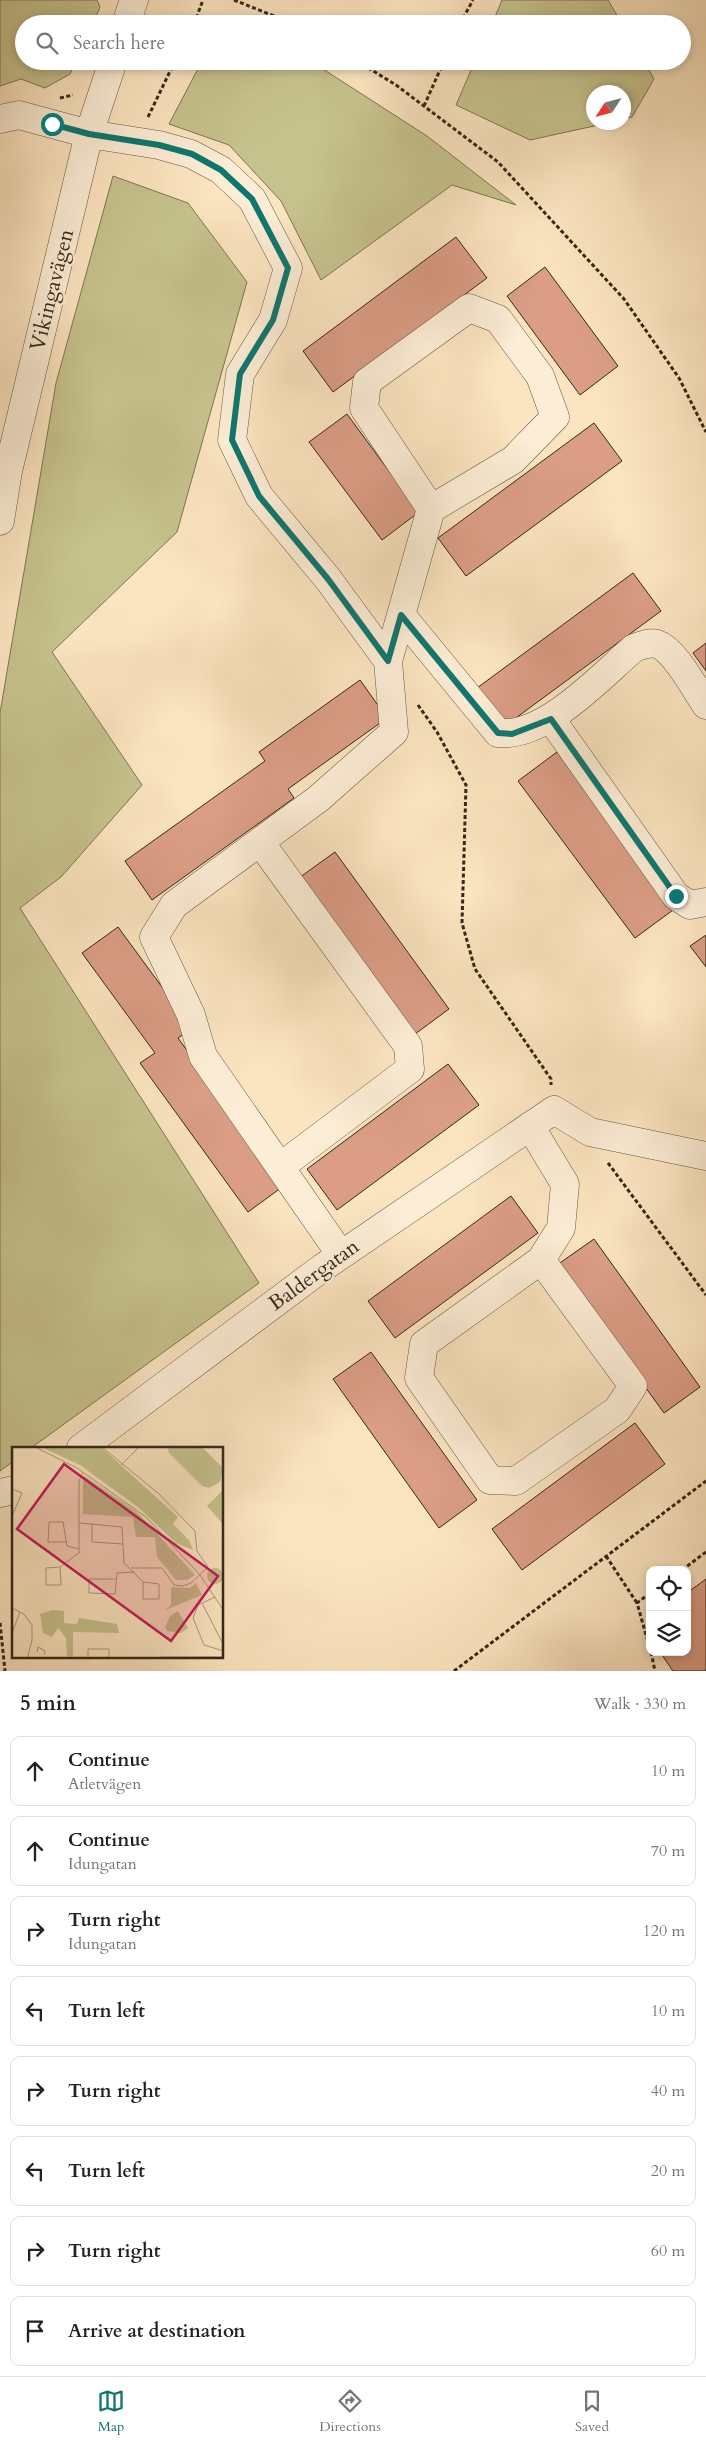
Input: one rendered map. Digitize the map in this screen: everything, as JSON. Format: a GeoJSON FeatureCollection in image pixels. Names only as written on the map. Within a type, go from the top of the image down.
{"type":"FeatureCollection","features":[{"type":"Feature","properties":{"kind":"street"},"geometry":{"type":"LineString","coordinates":[[129,15],[134,0]]}},
{"type":"Feature","properties":{"kind":"street","name":"Vikingavägen"},"geometry":{"type":"LineString","coordinates":[[0,521],[8,472],[89,134],[111,70]]}},
{"type":"Feature","properties":{"kind":"street"},"geometry":{"type":"LineString","coordinates":[[0,119],[19,115],[89,134],[138,141],[192,154],[221,170],[252,199],[288,268],[273,320],[240,374],[232,440],[259,496],[328,579],[388,661]]}},
{"type":"Feature","properties":{"kind":"street"},"geometry":{"type":"LineString","coordinates":[[341,1255],[203,1056],[191,1015],[154,937],[174,905],[318,799],[394,732],[388,661],[431,509],[513,460],[555,417],[540,376],[498,319],[469,308],[366,382],[364,408],[431,509]]}},
{"type":"Feature","properties":{"kind":"street"},"geometry":{"type":"LineString","coordinates":[[401,615],[498,733],[512,734],[551,719],[634,648],[646,643],[658,645],[673,656],[706,705]]}},
{"type":"Feature","properties":{"kind":"street"},"geometry":{"type":"LineString","coordinates":[[551,719],[676,896],[690,905],[706,902]]}},
{"type":"Feature","properties":{"kind":"street"},"geometry":{"type":"LineString","coordinates":[[260,842],[408,1046],[410,1069],[280,1166]]}},
{"type":"Feature","properties":{"kind":"street"},"geometry":{"type":"LineString","coordinates":[[554,1110],[590,1132],[706,1156]]}},
{"type":"Feature","properties":{"kind":"street","name":"Baldergatan"},"geometry":{"type":"LineString","coordinates":[[82,1447],[341,1255],[554,1110]]}},
{"type":"Feature","properties":{"kind":"street"},"geometry":{"type":"LineString","coordinates":[[530,1126],[565,1184],[561,1228],[542,1260],[424,1344],[419,1378],[490,1480],[516,1481],[617,1410],[633,1386],[542,1260]]}},
{"type":"Feature","properties":{"kind":"path"},"geometry":{"type":"LineString","coordinates":[[197,15],[203,0]]}},
{"type":"Feature","properties":{"kind":"path"},"geometry":{"type":"LineString","coordinates":[[234,0],[272,15]]}},
{"type":"Feature","properties":{"kind":"path"},"geometry":{"type":"LineString","coordinates":[[465,15],[473,0]]}},
{"type":"Feature","properties":{"kind":"path"},"geometry":{"type":"LineString","coordinates":[[138,141],[171,70]]}},
{"type":"Feature","properties":{"kind":"path"},"geometry":{"type":"LineString","coordinates":[[372,70],[396,85],[498,162],[624,298],[679,378],[706,432]]}},
{"type":"Feature","properties":{"kind":"path"},"geometry":{"type":"LineString","coordinates":[[424,106],[440,70]]}},
{"type":"Feature","properties":{"kind":"path"},"geometry":{"type":"LineString","coordinates":[[415,700],[437,732],[466,785],[462,924],[475,969],[551,1079],[554,1110]]}},
{"type":"Feature","properties":{"kind":"path"},"geometry":{"type":"LineString","coordinates":[[605,1159],[706,1294]]}},
{"type":"Feature","properties":{"kind":"path"},"geometry":{"type":"LineString","coordinates":[[454,1671],[706,1481]]}},
{"type":"Feature","properties":{"kind":"path"},"geometry":{"type":"LineString","coordinates":[[687,1566],[706,1552]]}},
{"type":"Feature","properties":{"kind":"path"},"geometry":{"type":"LineString","coordinates":[[606,1556],[638,1602],[646,1635]]}},
{"type":"Feature","properties":{"kind":"path"},"geometry":{"type":"LineString","coordinates":[[638,1602],[646,1597]]}},
{"type":"Feature","properties":{"kind":"path"},"geometry":{"type":"LineString","coordinates":[[0,1623],[5,1671]]}},
{"type":"Feature","properties":{"kind":"path"},"geometry":{"type":"LineString","coordinates":[[652,1656],[656,1671]]}},
{"type":"Feature","properties":{"kind":"shaded area"},"geometry":{"type":"Polygon","coordinates":[[[0,0],[97,0],[100,7],[97,15],[15,15],[15,70],[72,70],[70,74],[45,88],[21,79],[0,86],[0,0]]]}},
{"type":"Feature","properties":{"kind":"shaded area"},"geometry":{"type":"Polygon","coordinates":[[[502,0],[608,0],[617,15],[496,15],[502,0]]]}},
{"type":"Feature","properties":{"kind":"shaded area"},"geometry":{"type":"Polygon","coordinates":[[[197,70],[324,70],[427,136],[516,205],[452,185],[321,280],[281,201],[229,145],[169,124],[197,70]]]}},
{"type":"Feature","properties":{"kind":"shaded area"},"geometry":{"type":"Polygon","coordinates":[[[471,70],[649,70],[654,79],[631,117],[631,85],[586,85],[586,128],[530,140],[456,105],[471,70]]]}},
{"type":"Feature","properties":{"kind":"shaded area"},"geometry":{"type":"Polygon","coordinates":[[[113,176],[188,203],[247,282],[177,532],[52,652],[142,785],[61,877],[20,908],[259,1283],[32,1447],[12,1447],[12,1462],[0,1471],[0,713],[56,383],[113,176]]]}},
{"type":"Feature","properties":{"kind":"building"},"geometry":{"type":"Polygon","coordinates":[[[456,237],[487,278],[333,392],[303,351],[456,237]]]}},
{"type":"Feature","properties":{"kind":"building"},"geometry":{"type":"Polygon","coordinates":[[[545,267],[618,366],[580,395],[507,296],[545,267]]]}},
{"type":"Feature","properties":{"kind":"building"},"geometry":{"type":"Polygon","coordinates":[[[347,414],[419,512],[382,540],[309,442],[347,414]]]}},
{"type":"Feature","properties":{"kind":"building"},"geometry":{"type":"Polygon","coordinates":[[[594,423],[622,461],[466,576],[438,538],[594,423]]]}},
{"type":"Feature","properties":{"kind":"building"},"geometry":{"type":"Polygon","coordinates":[[[633,573],[661,611],[505,726],[477,688],[633,573]]]}},
{"type":"Feature","properties":{"kind":"building"},"geometry":{"type":"Polygon","coordinates":[[[706,643],[706,671],[693,653],[706,643]]]}},
{"type":"Feature","properties":{"kind":"building"},"geometry":{"type":"Polygon","coordinates":[[[360,680],[387,718],[288,789],[294,798],[152,900],[125,861],[265,761],[259,752],[360,680]]]}},
{"type":"Feature","properties":{"kind":"building"},"geometry":{"type":"Polygon","coordinates":[[[557,752],[673,910],[635,938],[518,781],[557,752]]]}},
{"type":"Feature","properties":{"kind":"building"},"geometry":{"type":"Polygon","coordinates":[[[335,852],[449,1009],[411,1037],[296,880],[335,852]]]}},
{"type":"Feature","properties":{"kind":"building"},"geometry":{"type":"Polygon","coordinates":[[[118,927],[192,1028],[178,1038],[285,1185],[248,1212],[140,1063],[155,1053],[82,953],[118,927]]]}},
{"type":"Feature","properties":{"kind":"building"},"geometry":{"type":"Polygon","coordinates":[[[706,935],[706,967],[690,946],[706,935]]]}},
{"type":"Feature","properties":{"kind":"building"},"geometry":{"type":"Polygon","coordinates":[[[448,1064],[479,1105],[337,1210],[307,1169],[448,1064]]]}},
{"type":"Feature","properties":{"kind":"building"},"geometry":{"type":"Polygon","coordinates":[[[511,1196],[538,1233],[395,1338],[368,1301],[511,1196]]]}},
{"type":"Feature","properties":{"kind":"building"},"geometry":{"type":"Polygon","coordinates":[[[594,1239],[700,1387],[664,1413],[557,1265],[594,1239]]]}},
{"type":"Feature","properties":{"kind":"building"},"geometry":{"type":"Polygon","coordinates":[[[371,1352],[477,1500],[439,1528],[333,1379],[371,1352]]]}},
{"type":"Feature","properties":{"kind":"building"},"geometry":{"type":"Polygon","coordinates":[[[635,1423],[665,1464],[522,1570],[492,1529],[635,1423]]]}},
{"type":"Feature","properties":{"kind":"building"},"geometry":{"type":"Polygon","coordinates":[[[706,1579],[706,1671],[673,1671],[663,1656],[691,1656],[691,1590],[706,1579]]]}},
{"type":"Feature","properties":{"kind":"route"},"geometry":{"type":"LineString","coordinates":[[52,124],[89,134],[159,145],[192,154],[221,170],[252,199],[288,268],[273,320],[240,374],[232,440],[259,496],[328,579],[388,661],[401,615],[498,733],[512,734],[551,719],[676,896]]}}]}
